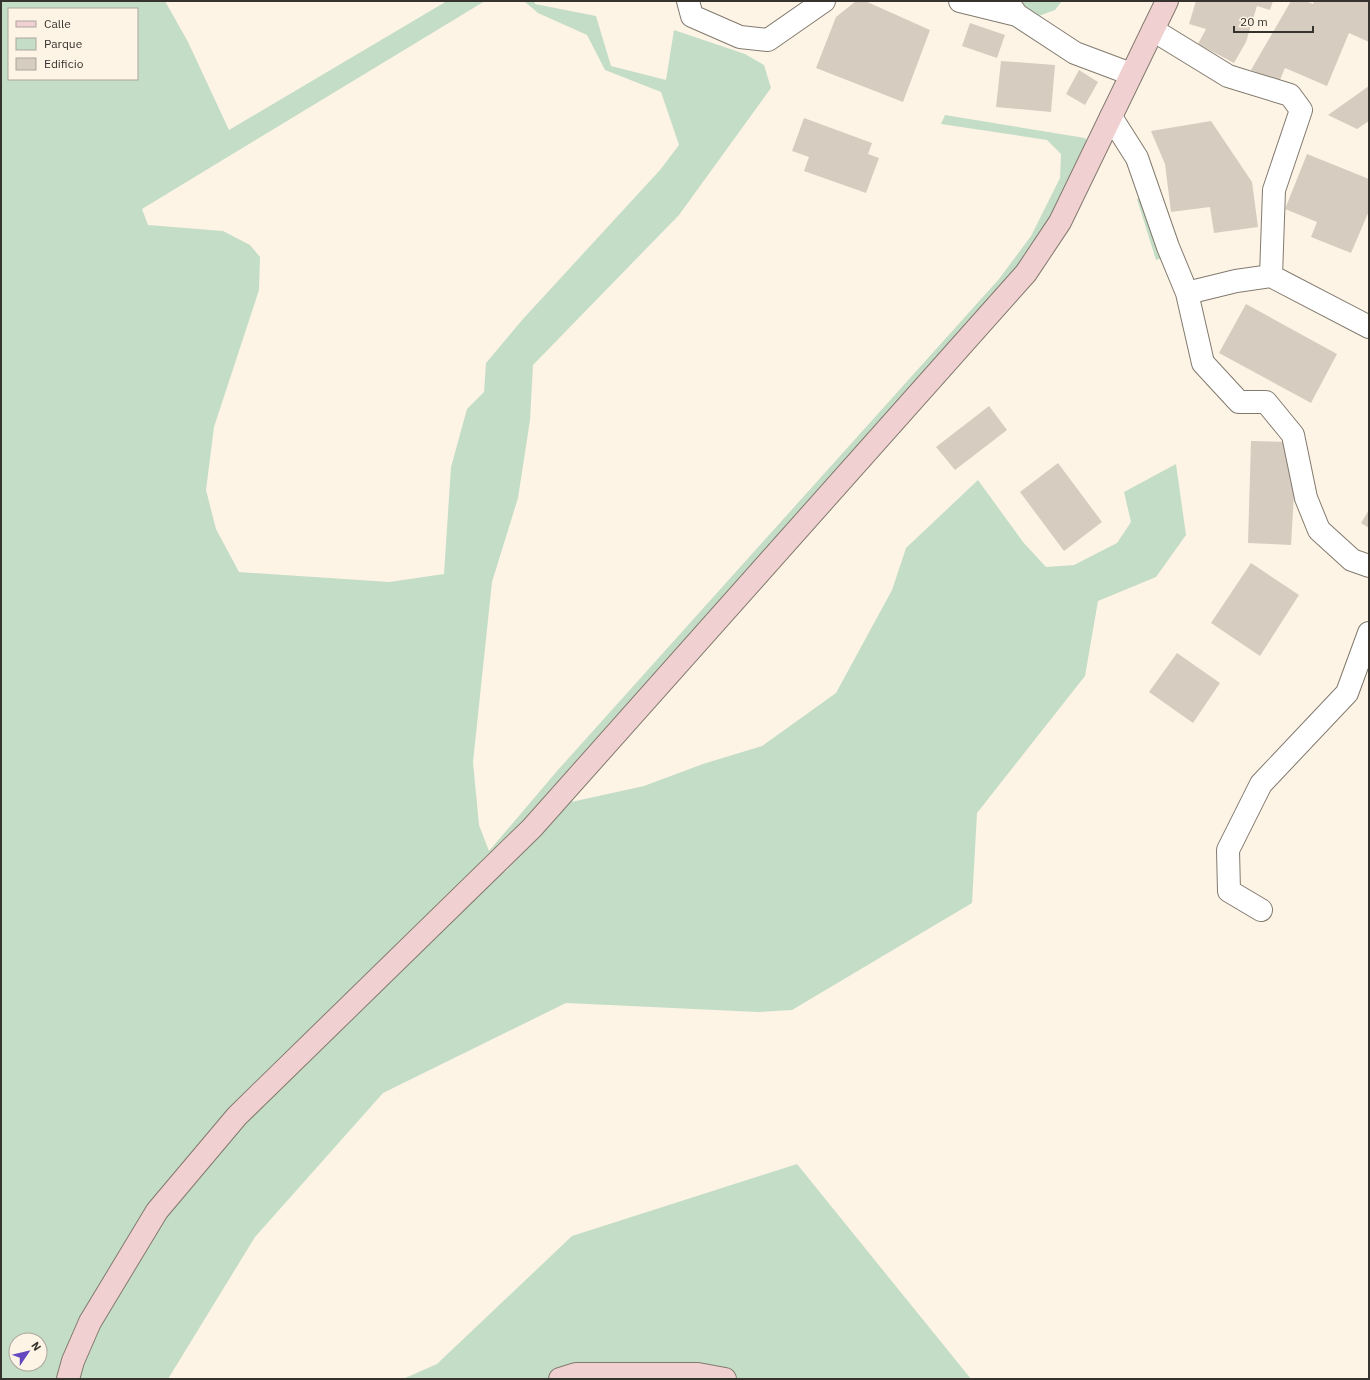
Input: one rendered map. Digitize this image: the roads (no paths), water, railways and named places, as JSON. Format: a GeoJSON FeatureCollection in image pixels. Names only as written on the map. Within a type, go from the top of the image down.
{"type":"FeatureCollection","features":[{"type":"Feature","properties":{"kind":"street"},"geometry":{"type":"LineString","coordinates":[[688,1],[692,16],[740,37],[768,40],[824,1]]}},
{"type":"Feature","properties":{"kind":"street"},"geometry":{"type":"LineString","coordinates":[[960,1],[1012,8],[1075,53],[1131,74]]}},
{"type":"Feature","properties":{"kind":"street"},"geometry":{"type":"LineString","coordinates":[[68,1379],[73,1361],[90,1322],[157,1211],[237,1116],[532,828],[1020,279],[1060,222],[1166,1]]}},
{"type":"Feature","properties":{"kind":"street"},"geometry":{"type":"LineString","coordinates":[[1153,30],[1228,76],[1290,95],[1301,110],[1274,190],[1271,276]]}},
{"type":"Feature","properties":{"kind":"street"},"geometry":{"type":"LineString","coordinates":[[1111,117],[1138,158],[1168,247],[1187,293],[1203,363],[1239,402],[1266,402],[1293,435],[1306,498],[1319,530],[1352,560],[1369,566]]}},
{"type":"Feature","properties":{"kind":"street"},"geometry":{"type":"LineString","coordinates":[[1187,293],[1236,281],[1271,276],[1369,327]]}},
{"type":"Feature","properties":{"kind":"street"},"geometry":{"type":"LineString","coordinates":[[1261,910],[1228,891],[1228,850],[1261,784],[1348,693],[1369,633]]}},
{"type":"Feature","properties":{"kind":"street"},"geometry":{"type":"LineString","coordinates":[[560,1379],[576,1374],[698,1374],[725,1379]]}}]}
